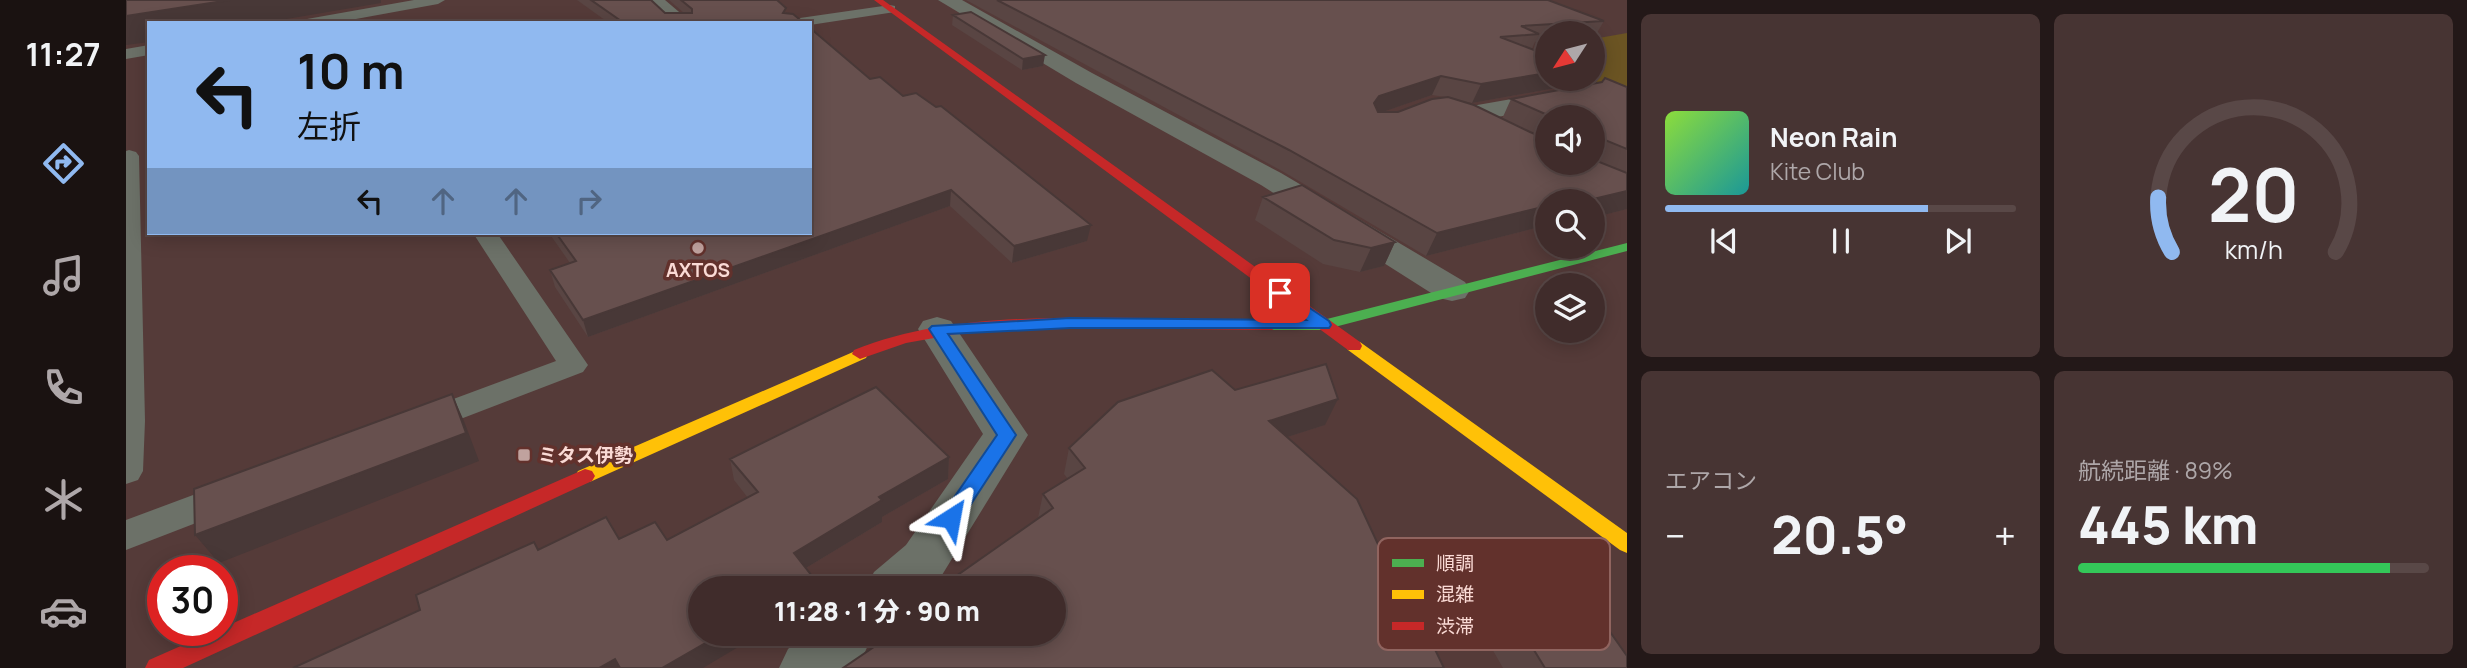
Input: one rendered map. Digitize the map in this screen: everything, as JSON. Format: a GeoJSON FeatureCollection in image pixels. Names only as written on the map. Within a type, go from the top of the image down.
{"type":"FeatureCollection","features":[{"type":"Feature","properties":{"kind":"street"},"geometry":{"type":"LineString","coordinates":[[653,0],[679,21]]}},
{"type":"Feature","properties":{"kind":"street"},"geometry":{"type":"LineString","coordinates":[[948,0],[1084,78],[1271,179],[1452,290]]}},
{"type":"Feature","properties":{"kind":"street"},"geometry":{"type":"LineString","coordinates":[[884,4],[1627,544]]}},
{"type":"Feature","properties":{"kind":"street"},"geometry":{"type":"LineString","coordinates":[[1535,147],[1466,115],[1582,93]]}},
{"type":"Feature","properties":{"kind":"street"},"geometry":{"type":"LineString","coordinates":[[1446,108],[1472,114]]}},
{"type":"Feature","properties":{"kind":"street"},"geometry":{"type":"LineString","coordinates":[[157,668],[884,343],[937,329],[1070,323],[1323,325],[1627,247]]}},
{"type":"Feature","properties":{"kind":"street"},"geometry":{"type":"LineString","coordinates":[[906,576],[924,560],[1006,435],[937,329]]}},
{"type":"Feature","properties":{"kind":"street"},"geometry":{"type":"LineString","coordinates":[[808,668],[832,646]]}},
{"type":"Feature","properties":{"kind":"lane"},"geometry":{"type":"LineString","coordinates":[[318,21],[438,0]]}},
{"type":"Feature","properties":{"kind":"lane"},"geometry":{"type":"LineString","coordinates":[[803,21],[884,4]]}},
{"type":"Feature","properties":{"kind":"lane"},"geometry":{"type":"LineString","coordinates":[[126,54],[147,50]]}},
{"type":"Feature","properties":{"kind":"lane"},"geometry":{"type":"LineString","coordinates":[[126,471],[135,155]]}},
{"type":"Feature","properties":{"kind":"lane"},"geometry":{"type":"LineString","coordinates":[[394,433],[573,365],[486,235]]}},
{"type":"Feature","properties":{"kind":"lane"},"geometry":{"type":"LineString","coordinates":[[126,535],[254,486]]}},
{"type":"Feature","properties":{"kind":"shaded area"},"geometry":{"type":"Polygon","coordinates":[[[1627,33],[1627,106],[1590,91],[1605,91],[1605,37],[1627,33]]]}},
{"type":"Feature","properties":{"kind":"building"},"geometry":{"type":"Polygon","coordinates":[[[126,0],[230,0],[126,16],[126,0]]]}},
{"type":"Feature","properties":{"kind":"building"},"geometry":{"type":"Polygon","coordinates":[[[591,0],[651,0],[665,13],[692,13],[692,9],[681,0],[777,0],[786,8],[783,13],[793,14],[802,21],[621,21],[591,0]]]}},
{"type":"Feature","properties":{"kind":"building"},"geometry":{"type":"Polygon","coordinates":[[[997,0],[1548,0],[1604,21],[1535,21],[1535,25],[1521,26],[1535,34],[1500,37],[1535,50],[1535,75],[1481,84],[1441,76],[1379,96],[1374,103],[1378,112],[1398,112],[1432,99],[1448,97],[1474,105],[1535,134],[1535,175],[1605,175],[1605,164],[1627,173],[1627,191],[1605,196],[1605,189],[1535,189],[1535,209],[1437,233],[1289,150],[997,0]]]}},
{"type":"Feature","properties":{"kind":"building"},"geometry":{"type":"Polygon","coordinates":[[[971,12],[1045,55],[1023,59],[953,15],[971,12]]]}},
{"type":"Feature","properties":{"kind":"building"},"geometry":{"type":"Polygon","coordinates":[[[812,30],[870,79],[880,77],[903,96],[916,93],[936,107],[941,106],[1091,225],[1014,246],[951,190],[583,320],[550,270],[576,261],[557,235],[812,235],[812,30]]]}},
{"type":"Feature","properties":{"kind":"building"},"geometry":{"type":"Polygon","coordinates":[[[1605,78],[1627,87],[1627,149],[1605,140],[1605,105],[1535,105],[1535,110],[1511,99],[1554,91],[1605,91],[1605,78]]]}},
{"type":"Feature","properties":{"kind":"building"},"geometry":{"type":"Polygon","coordinates":[[[1302,185],[1395,242],[1371,248],[1334,240],[1263,197],[1302,185]]]}},
{"type":"Feature","properties":{"kind":"building"},"geometry":{"type":"Polygon","coordinates":[[[1326,364],[1338,399],[1269,421],[1357,499],[1378,544],[1378,650],[1435,650],[1444,668],[843,668],[875,646],[1066,646],[1066,576],[956,576],[1053,508],[1043,494],[1085,468],[1069,448],[1118,402],[1212,370],[1235,390],[1326,364]]]}},
{"type":"Feature","properties":{"kind":"building"},"geometry":{"type":"Polygon","coordinates":[[[876,387],[949,457],[879,497],[882,500],[794,553],[812,576],[688,576],[688,646],[700,646],[662,668],[620,668],[615,659],[599,668],[293,668],[420,610],[416,595],[534,542],[538,550],[606,517],[619,539],[655,522],[667,540],[758,492],[730,459],[876,387]]]}},
{"type":"Feature","properties":{"kind":"building"},"geometry":{"type":"Polygon","coordinates":[[[452,394],[466,433],[195,535],[194,489],[452,394]]]}},
{"type":"Feature","properties":{"kind":"building"},"geometry":{"type":"Polygon","coordinates":[[[1610,632],[1627,656],[1627,668],[1545,668],[1534,650],[1610,650],[1610,632]]]}},
{"type":"Feature","properties":{"kind":"traffic: fast"},"geometry":{"type":"LineString","coordinates":[[1272,325],[1323,325],[1627,247]]}},
{"type":"Feature","properties":{"kind":"traffic: slow"},"geometry":{"type":"LineString","coordinates":[[1354,346],[1627,544]]}},
{"type":"Feature","properties":{"kind":"traffic: slow"},"geometry":{"type":"LineString","coordinates":[[585,476],[860,354]]}},
{"type":"Feature","properties":{"kind":"traffic: jam"},"geometry":{"type":"LineString","coordinates":[[878,0],[1354,346]]}},
{"type":"Feature","properties":{"kind":"traffic: jam"},"geometry":{"type":"LineString","coordinates":[[860,354],[902,338],[962,328],[1088,323],[1272,325]]}},
{"type":"Feature","properties":{"kind":"traffic: jam"},"geometry":{"type":"LineString","coordinates":[[157,668],[585,476]]}},
{"type":"Feature","properties":{"kind":"place","name":"AXTOS"},"geometry":{"type":"Point","coordinates":[698,248]}},
{"type":"Feature","properties":{"kind":"place","name":"ミタス伊勢"},"geometry":{"type":"Point","coordinates":[524,455]}},
{"type":"Feature","properties":{"kind":"route"},"geometry":{"type":"LineString","coordinates":[[951,518],[1006,435],[937,329],[1070,323],[1323,325],[1280,293]]}}]}
